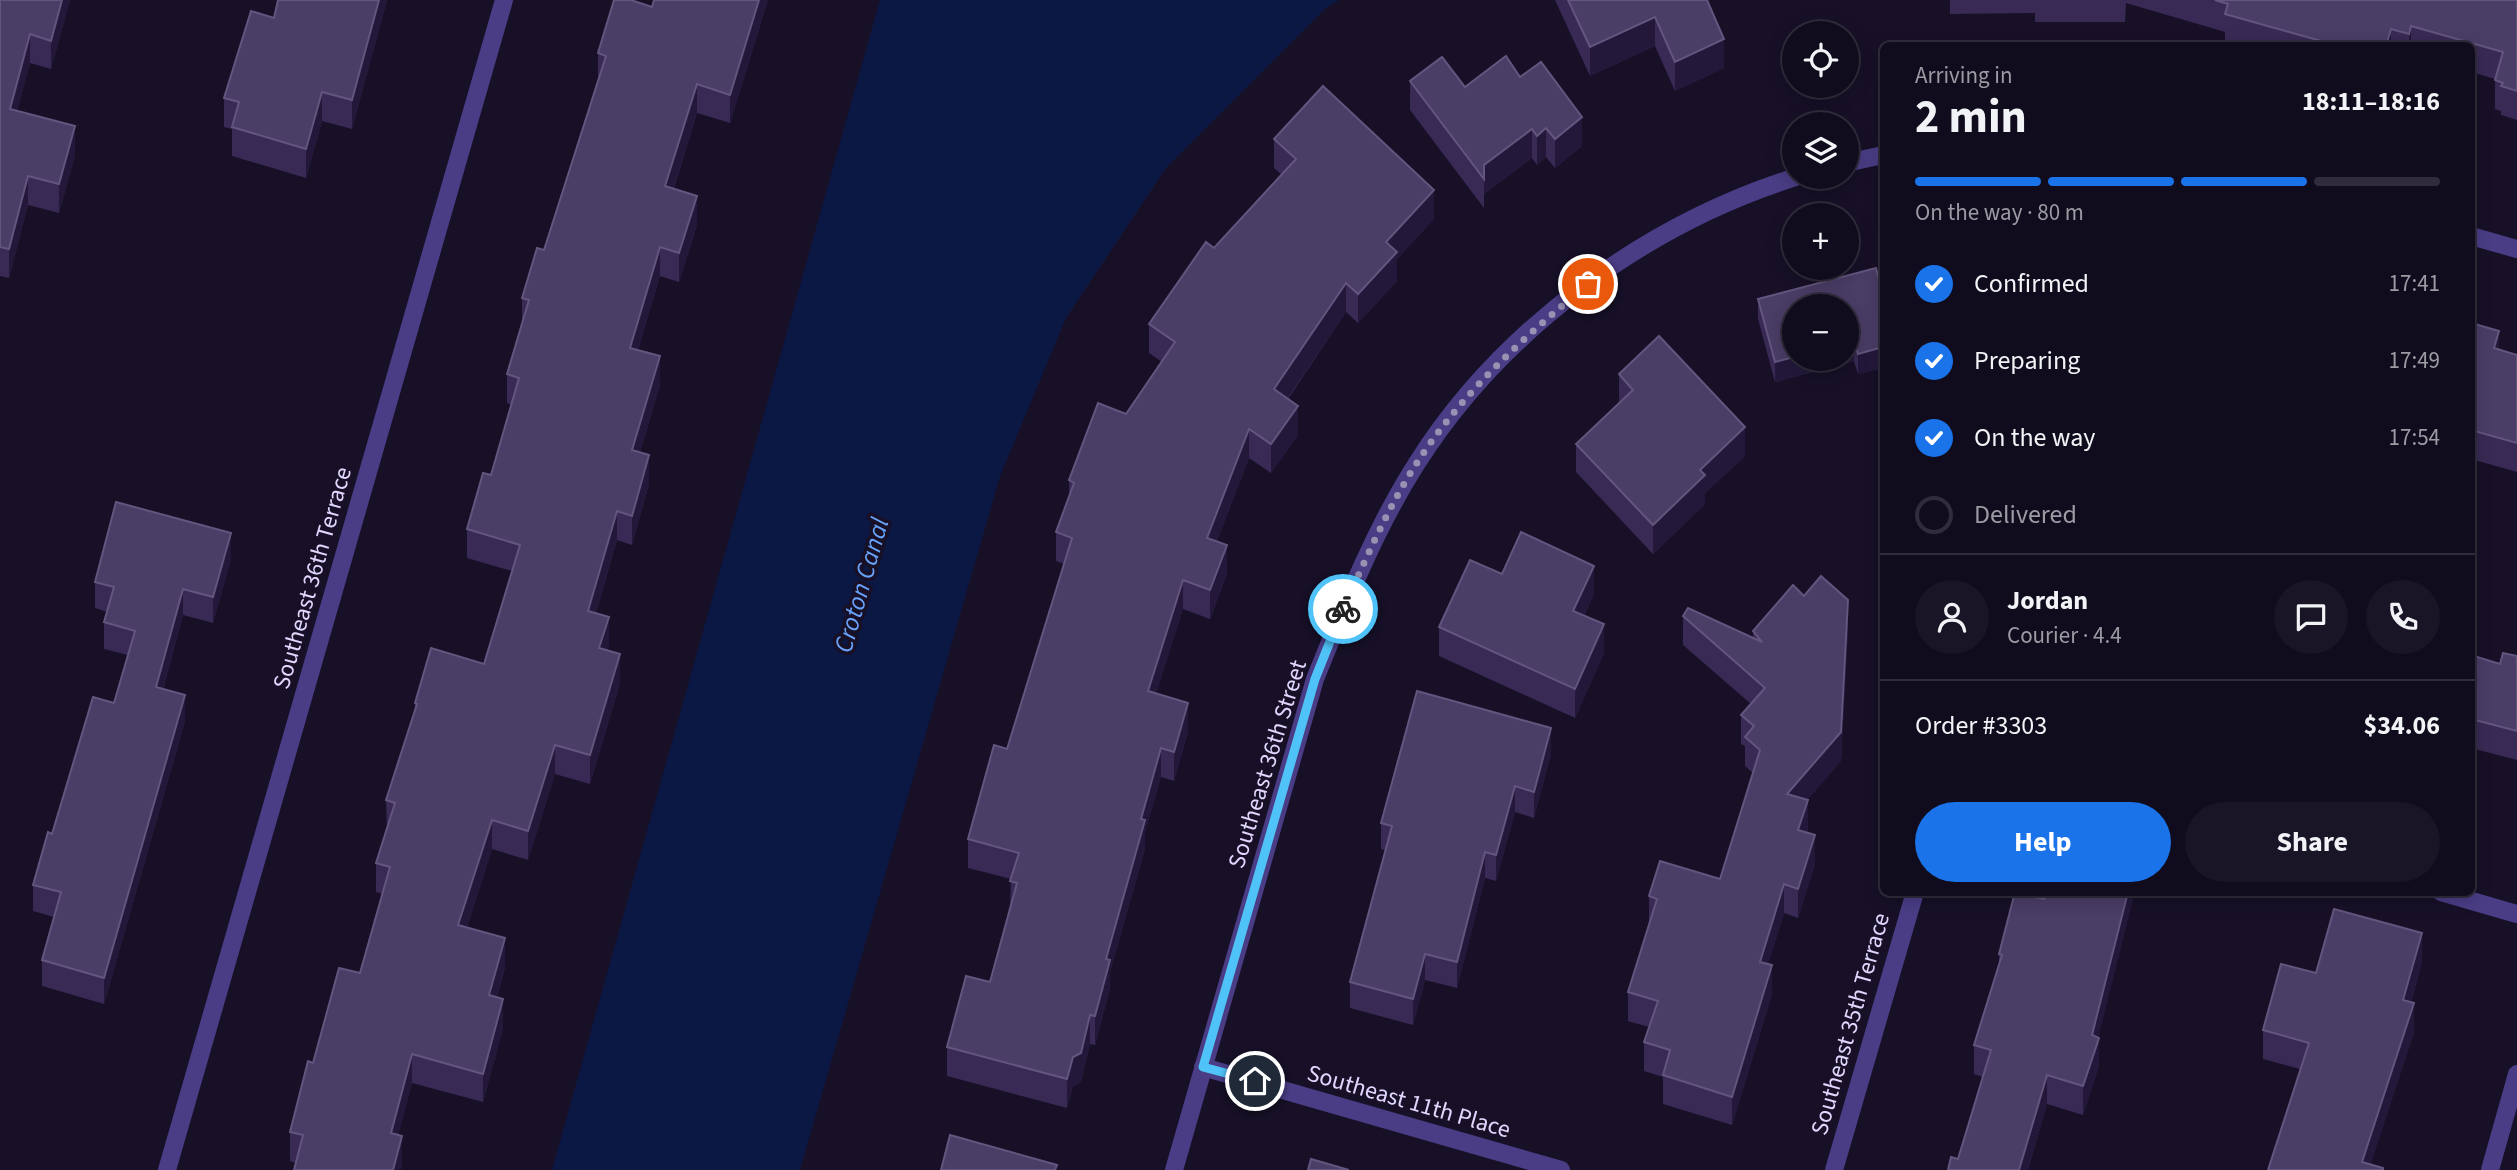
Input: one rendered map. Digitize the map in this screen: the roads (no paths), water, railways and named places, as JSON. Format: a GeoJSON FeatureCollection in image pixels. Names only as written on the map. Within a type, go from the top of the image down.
{"type":"FeatureCollection","features":[{"type":"Feature","properties":{"kind":"street","name":"Southeast 36th Terrace"},"geometry":{"type":"LineString","coordinates":[[167,1170],[504,0]]}},
{"type":"Feature","properties":{"kind":"street"},"geometry":{"type":"LineString","coordinates":[[1859,160],[1880,156]]}},
{"type":"Feature","properties":{"kind":"street","name":"Southeast 36th Street"},"geometry":{"type":"LineString","coordinates":[[1174,1170],[1315,679],[1344,607],[1392,505],[1449,417],[1493,367],[1588,284],[1695,217],[1752,191],[1782,181]]}},
{"type":"Feature","properties":{"kind":"street"},"geometry":{"type":"LineString","coordinates":[[2475,237],[2517,249]]}},
{"type":"Feature","properties":{"kind":"street","name":"Southeast 35th Terrace"},"geometry":{"type":"LineString","coordinates":[[1834,1170],[1914,896]]}},
{"type":"Feature","properties":{"kind":"street"},"geometry":{"type":"LineString","coordinates":[[2455,896],[2517,914]]}},
{"type":"Feature","properties":{"kind":"street","name":"Southeast 11th Place"},"geometry":{"type":"LineString","coordinates":[[1203,1067],[1561,1170]]}},
{"type":"Feature","properties":{"kind":"street"},"geometry":{"type":"LineString","coordinates":[[2490,1170],[2517,1074]]}},
{"type":"Feature","properties":{"kind":"water","name":"Croton Canal"},"geometry":{"type":"Polygon","coordinates":[[[880,0],[1339,0],[1326,8],[1166,168],[1066,318],[1000,476],[800,1170],[552,1170],[880,0]]]}}]}
